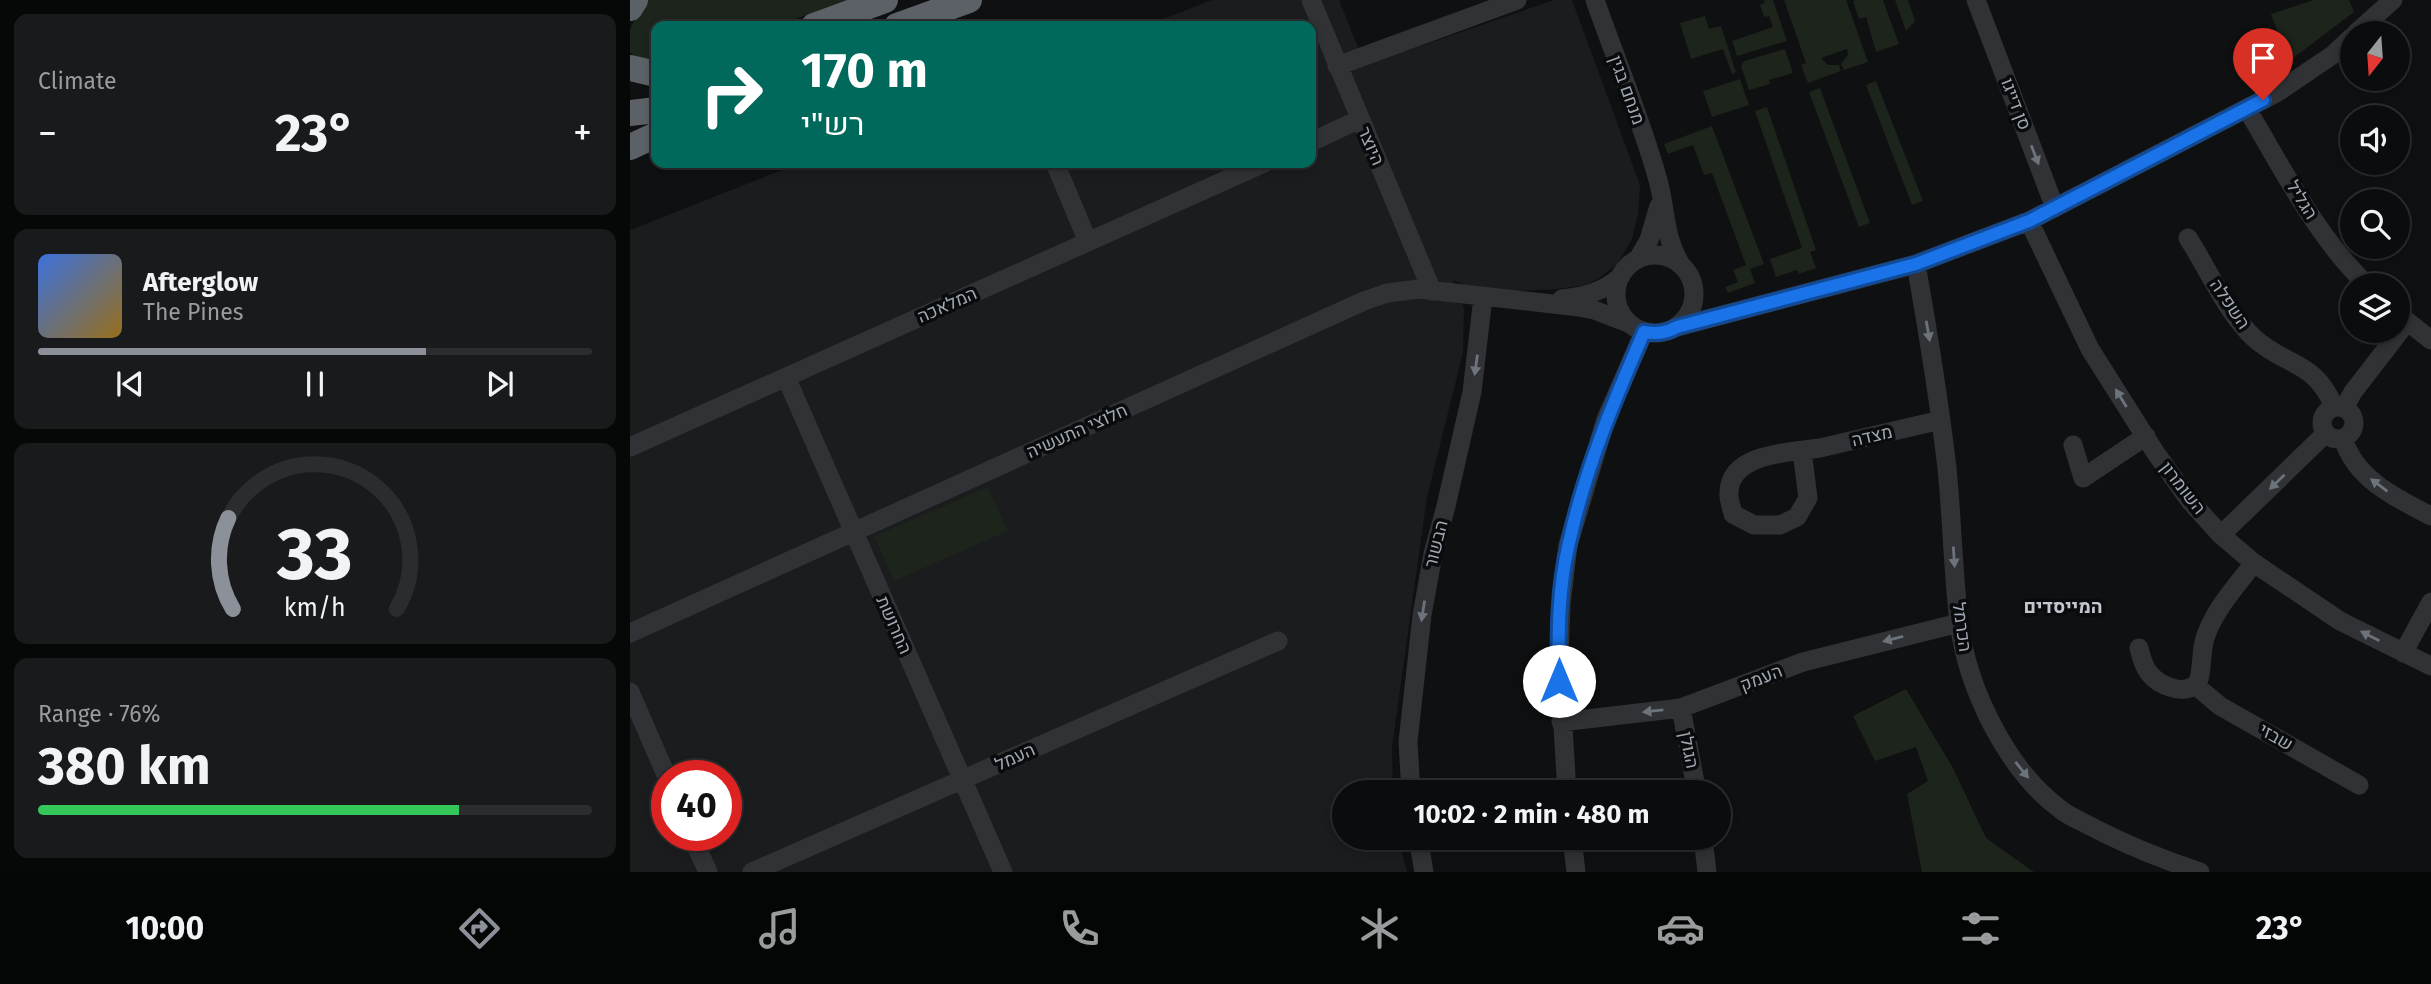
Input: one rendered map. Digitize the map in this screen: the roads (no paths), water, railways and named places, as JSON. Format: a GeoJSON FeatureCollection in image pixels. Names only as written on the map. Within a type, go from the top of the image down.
{"type":"FeatureCollection","features":[{"type":"Feature","properties":{"kind":"highway"},"geometry":{"type":"LineString","coordinates":[[630,8],[635,0]]}},
{"type":"Feature","properties":{"kind":"highway"},"geometry":{"type":"LineString","coordinates":[[828,21],[886,0]]}},
{"type":"Feature","properties":{"kind":"highway"},"geometry":{"type":"LineString","coordinates":[[911,21],[969,0]]}},
{"type":"Feature","properties":{"kind":"highway"},"geometry":{"type":"LineString","coordinates":[[915,21],[931,14]]}},
{"type":"Feature","properties":{"kind":"highway"},"geometry":{"type":"LineString","coordinates":[[630,68],[651,73]]}},
{"type":"Feature","properties":{"kind":"highway"},"geometry":{"type":"LineString","coordinates":[[630,86],[651,84]]}},
{"type":"Feature","properties":{"kind":"highway"},"geometry":{"type":"LineString","coordinates":[[630,113],[651,111]]}},
{"type":"Feature","properties":{"kind":"highway"},"geometry":{"type":"LineString","coordinates":[[630,147],[651,137]]}},
{"type":"Feature","properties":{"kind":"street","name":"היוצר"},"geometry":{"type":"LineString","coordinates":[[1311,0],[1432,290]]}},
{"type":"Feature","properties":{"kind":"street"},"geometry":{"type":"LineString","coordinates":[[1337,66],[1517,0]]}},
{"type":"Feature","properties":{"kind":"street","name":"מנחם בגין"},"geometry":{"type":"LineString","coordinates":[[1595,0],[1658,181],[1668,238],[1680,263]]}},
{"type":"Feature","properties":{"kind":"street","name":"סן דייגו"},"geometry":{"type":"LineString","coordinates":[[1976,0],[2055,208]]}},
{"type":"Feature","properties":{"kind":"street"},"geometry":{"type":"LineString","coordinates":[[2369,21],[2393,0]]}},
{"type":"Feature","properties":{"kind":"street"},"geometry":{"type":"LineString","coordinates":[[1735,312],[1719,309],[1705,301],[1680,263],[1655,255],[1638,259],[1628,266],[1617,285],[1617,305],[1636,327],[1656,334],[1916,264],[2029,221],[2055,208],[2278,92],[2340,47]]}},
{"type":"Feature","properties":{"kind":"street","name":"הגליל"},"geometry":{"type":"LineString","coordinates":[[2247,109],[2308,212],[2357,273]]}},
{"type":"Feature","properties":{"kind":"street"},"geometry":{"type":"LineString","coordinates":[[1316,140],[1360,119]]}},
{"type":"Feature","properties":{"kind":"street"},"geometry":{"type":"LineString","coordinates":[[1057,168],[1088,242]]}},
{"type":"Feature","properties":{"kind":"street","name":"המלאכה"},"geometry":{"type":"LineString","coordinates":[[630,447],[1253,168]]}},
{"type":"Feature","properties":{"kind":"street","name":"מנחם בגין"},"geometry":{"type":"LineString","coordinates":[[1638,259],[1649,240],[1658,215],[1658,181]]}},
{"type":"Feature","properties":{"kind":"street","name":"השומרון"},"geometry":{"type":"LineString","coordinates":[[2029,221],[2090,349],[2190,501],[2221,535],[2254,563],[2340,621],[2431,666]]}},
{"type":"Feature","properties":{"kind":"street","name":"השפלה"},"geometry":{"type":"LineString","coordinates":[[2188,238],[2234,316],[2255,339],[2311,372],[2339,407]]}},
{"type":"Feature","properties":{"kind":"street","name":"הכרמל"},"geometry":{"type":"LineString","coordinates":[[1916,264],[1951,502],[1959,623],[1968,662],[1982,701],[2007,751],[2032,782],[2060,810],[2108,836],[2200,872]]}},
{"type":"Feature","properties":{"kind":"street","name":"חלוצי התעשיה"},"geometry":{"type":"LineString","coordinates":[[1537,303],[1595,293],[1609,287],[1620,276]]}},
{"type":"Feature","properties":{"kind":"street"},"geometry":{"type":"LineString","coordinates":[[1677,327],[1687,318],[1693,307],[1693,283]]}},
{"type":"Feature","properties":{"kind":"street","name":"חלוצי התעשיה"},"geometry":{"type":"LineString","coordinates":[[630,633],[1364,301],[1404,290],[1432,290],[1594,310],[1636,327]]}},
{"type":"Feature","properties":{"kind":"street","name":"הבשור"},"geometry":{"type":"LineString","coordinates":[[1410,780],[1408,743],[1422,615],[1433,554],[1472,393],[1483,298]]}},
{"type":"Feature","properties":{"kind":"street"},"geometry":{"type":"LineString","coordinates":[[2410,324],[2431,340]]}},
{"type":"Feature","properties":{"kind":"street"},"geometry":{"type":"LineString","coordinates":[[1566,780],[1559,661],[1561,605],[1568,545],[1636,327]]}},
{"type":"Feature","properties":{"kind":"street"},"geometry":{"type":"LineString","coordinates":[[2386,343],[2358,385],[2339,407],[2326,411],[2321,420],[2370,479],[2395,498],[2431,516]]}},
{"type":"Feature","properties":{"kind":"street","name":"החרושת"},"geometry":{"type":"LineString","coordinates":[[786,377],[1003,872]]}},
{"type":"Feature","properties":{"kind":"street","name":"השפלה"},"geometry":{"type":"LineString","coordinates":[[2320,380],[2339,386],[2358,385]]}},
{"type":"Feature","properties":{"kind":"street"},"geometry":{"type":"LineString","coordinates":[[2221,535],[2334,436],[2351,433],[2354,424],[2351,414],[2339,407]]}},
{"type":"Feature","properties":{"kind":"street","name":"מצדה"},"geometry":{"type":"LineString","coordinates":[[1802,451],[1941,420]]}},
{"type":"Feature","properties":{"kind":"street"},"geometry":{"type":"LineString","coordinates":[[2073,445],[2083,478],[2146,436]]}},
{"type":"Feature","properties":{"kind":"street"},"geometry":{"type":"LineString","coordinates":[[1802,451],[1808,498],[1797,517],[1780,525],[1754,525],[1733,514],[1728,492],[1737,470],[1765,456],[1802,451]]}},
{"type":"Feature","properties":{"kind":"street"},"geometry":{"type":"LineString","coordinates":[[2139,648],[2145,667],[2157,681],[2176,688],[2195,685],[2200,677],[2200,654],[2205,636],[2217,611],[2254,563]]}},
{"type":"Feature","properties":{"kind":"street"},"geometry":{"type":"LineString","coordinates":[[2403,653],[2431,602]]}},
{"type":"Feature","properties":{"kind":"street","name":"העמק"},"geometry":{"type":"LineString","coordinates":[[1561,722],[1681,708],[1803,662],[1959,623]]}},
{"type":"Feature","properties":{"kind":"street","name":"העמל"},"geometry":{"type":"LineString","coordinates":[[752,872],[1278,641]]}},
{"type":"Feature","properties":{"kind":"street","name":"שבזי"},"geometry":{"type":"LineString","coordinates":[[2195,685],[2220,706],[2359,785]]}},
{"type":"Feature","properties":{"kind":"street"},"geometry":{"type":"LineString","coordinates":[[630,692],[660,760]]}},
{"type":"Feature","properties":{"kind":"street","name":"הגולן"},"geometry":{"type":"LineString","coordinates":[[1681,708],[1695,780]]}},
{"type":"Feature","properties":{"kind":"street"},"geometry":{"type":"LineString","coordinates":[[1420,850],[1424,872]]}},
{"type":"Feature","properties":{"kind":"street"},"geometry":{"type":"LineString","coordinates":[[1573,850],[1576,872]]}},
{"type":"Feature","properties":{"kind":"street"},"geometry":{"type":"LineString","coordinates":[[1704,850],[1707,872]]}},
{"type":"Feature","properties":{"kind":"street"},"geometry":{"type":"LineString","coordinates":[[698,851],[708,872]]}},
{"type":"Feature","properties":{"kind":"district","name":"המייסדים"},"geometry":{"type":"Point","coordinates":[2063,606]}}]}
